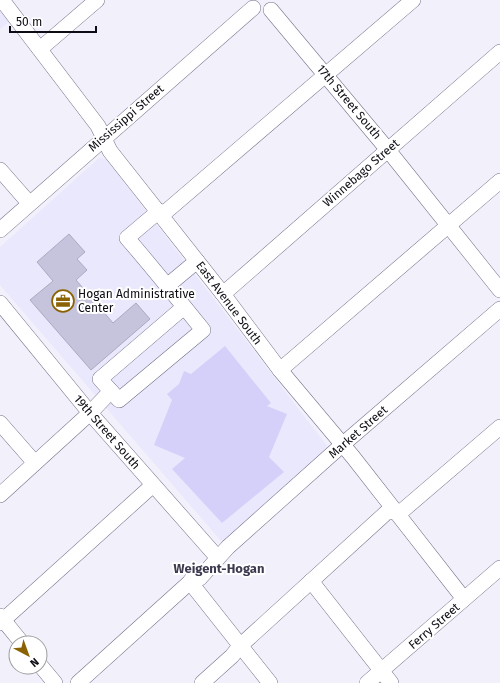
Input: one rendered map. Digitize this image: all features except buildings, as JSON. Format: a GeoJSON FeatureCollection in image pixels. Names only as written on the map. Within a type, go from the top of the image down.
{"type":"FeatureCollection","features":[{"type":"Feature","properties":{"kind":"street","name":"East Avenue South"},"geometry":{"type":"LineString","coordinates":[[2,0],[98,126],[110,151],[223,294],[280,370],[342,445],[464,599]]}},
{"type":"Feature","properties":{"kind":"street"},"geometry":{"type":"LineString","coordinates":[[40,49],[96,0]]}},
{"type":"Feature","properties":{"kind":"street"},"geometry":{"type":"LineString","coordinates":[[184,307],[100,379],[119,400],[203,330],[184,307],[166,286],[127,238],[160,213],[327,76],[413,0]]}},
{"type":"Feature","properties":{"kind":"street"},"geometry":{"type":"LineString","coordinates":[[252,4],[262,13],[273,5]]}},
{"type":"Feature","properties":{"kind":"street","name":"Mississippi Street"},"geometry":{"type":"LineString","coordinates":[[0,230],[252,4]]}},
{"type":"Feature","properties":{"kind":"street","name":"17th Street South"},"geometry":{"type":"LineString","coordinates":[[273,5],[327,76],[500,290]]}},
{"type":"Feature","properties":{"kind":"street","name":"Winnebago Street"},"geometry":{"type":"LineString","coordinates":[[223,294],[500,52]]}},
{"type":"Feature","properties":{"kind":"street"},"geometry":{"type":"LineString","coordinates":[[0,170],[29,203]]}},
{"type":"Feature","properties":{"kind":"street"},"geometry":{"type":"LineString","coordinates":[[280,370],[500,181]]}},
{"type":"Feature","properties":{"kind":"street"},"geometry":{"type":"LineString","coordinates":[[166,286],[197,261]]}},
{"type":"Feature","properties":{"kind":"street","name":"19th Street South"},"geometry":{"type":"LineString","coordinates":[[0,303],[90,412],[217,557]]}},
{"type":"Feature","properties":{"kind":"street","name":"Market Street"},"geometry":{"type":"LineString","coordinates":[[78,683],[190,582],[200,578],[210,569],[217,557],[342,445],[500,309]]}},
{"type":"Feature","properties":{"kind":"street"},"geometry":{"type":"LineString","coordinates":[[0,495],[111,391]]}},
{"type":"Feature","properties":{"kind":"street"},"geometry":{"type":"LineString","coordinates":[[0,423],[35,463]]}},
{"type":"Feature","properties":{"kind":"street"},"geometry":{"type":"LineString","coordinates":[[202,683],[232,656],[240,646],[387,512],[402,511],[500,427]]}},
{"type":"Feature","properties":{"kind":"street"},"geometry":{"type":"LineString","coordinates":[[15,635],[1,620],[153,485]]}},
{"type":"Feature","properties":{"kind":"street","name":"Ferry Street"},"geometry":{"type":"LineString","coordinates":[[367,683],[500,568]]}},
{"type":"Feature","properties":{"kind":"street"},"geometry":{"type":"LineString","coordinates":[[311,581],[391,683]]}},
{"type":"Feature","properties":{"kind":"street"},"geometry":{"type":"LineString","coordinates":[[190,582],[270,683]]}},
{"type":"Feature","properties":{"kind":"street"},"geometry":{"type":"LineString","coordinates":[[48,675],[55,683]]}},
{"type":"Feature","properties":{"kind":"shaded area"},"geometry":{"type":"Polygon","coordinates":[[[0,0],[15,17],[0,29],[0,0]]]}},
{"type":"Feature","properties":{"kind":"shaded area"},"geometry":{"type":"Polygon","coordinates":[[[99,158],[106,159],[328,447],[222,542],[0,285],[0,247],[99,158]]]}},
{"type":"Feature","properties":{"kind":"shaded area"},"geometry":{"type":"Polygon","coordinates":[[[225,346],[271,403],[267,406],[287,414],[269,457],[284,472],[222,523],[172,469],[185,458],[154,445],[172,400],[167,394],[179,384],[184,371],[191,374],[225,346]]]}},
{"type":"Feature","properties":{"kind":"place","name":"Hogan Administrative Center"},"geometry":{"type":"Point","coordinates":[63,301]}},
{"type":"Feature","properties":{"kind":"district","name":"Weigent-Hogan"},"geometry":{"type":"Point","coordinates":[219,568]}}]}
